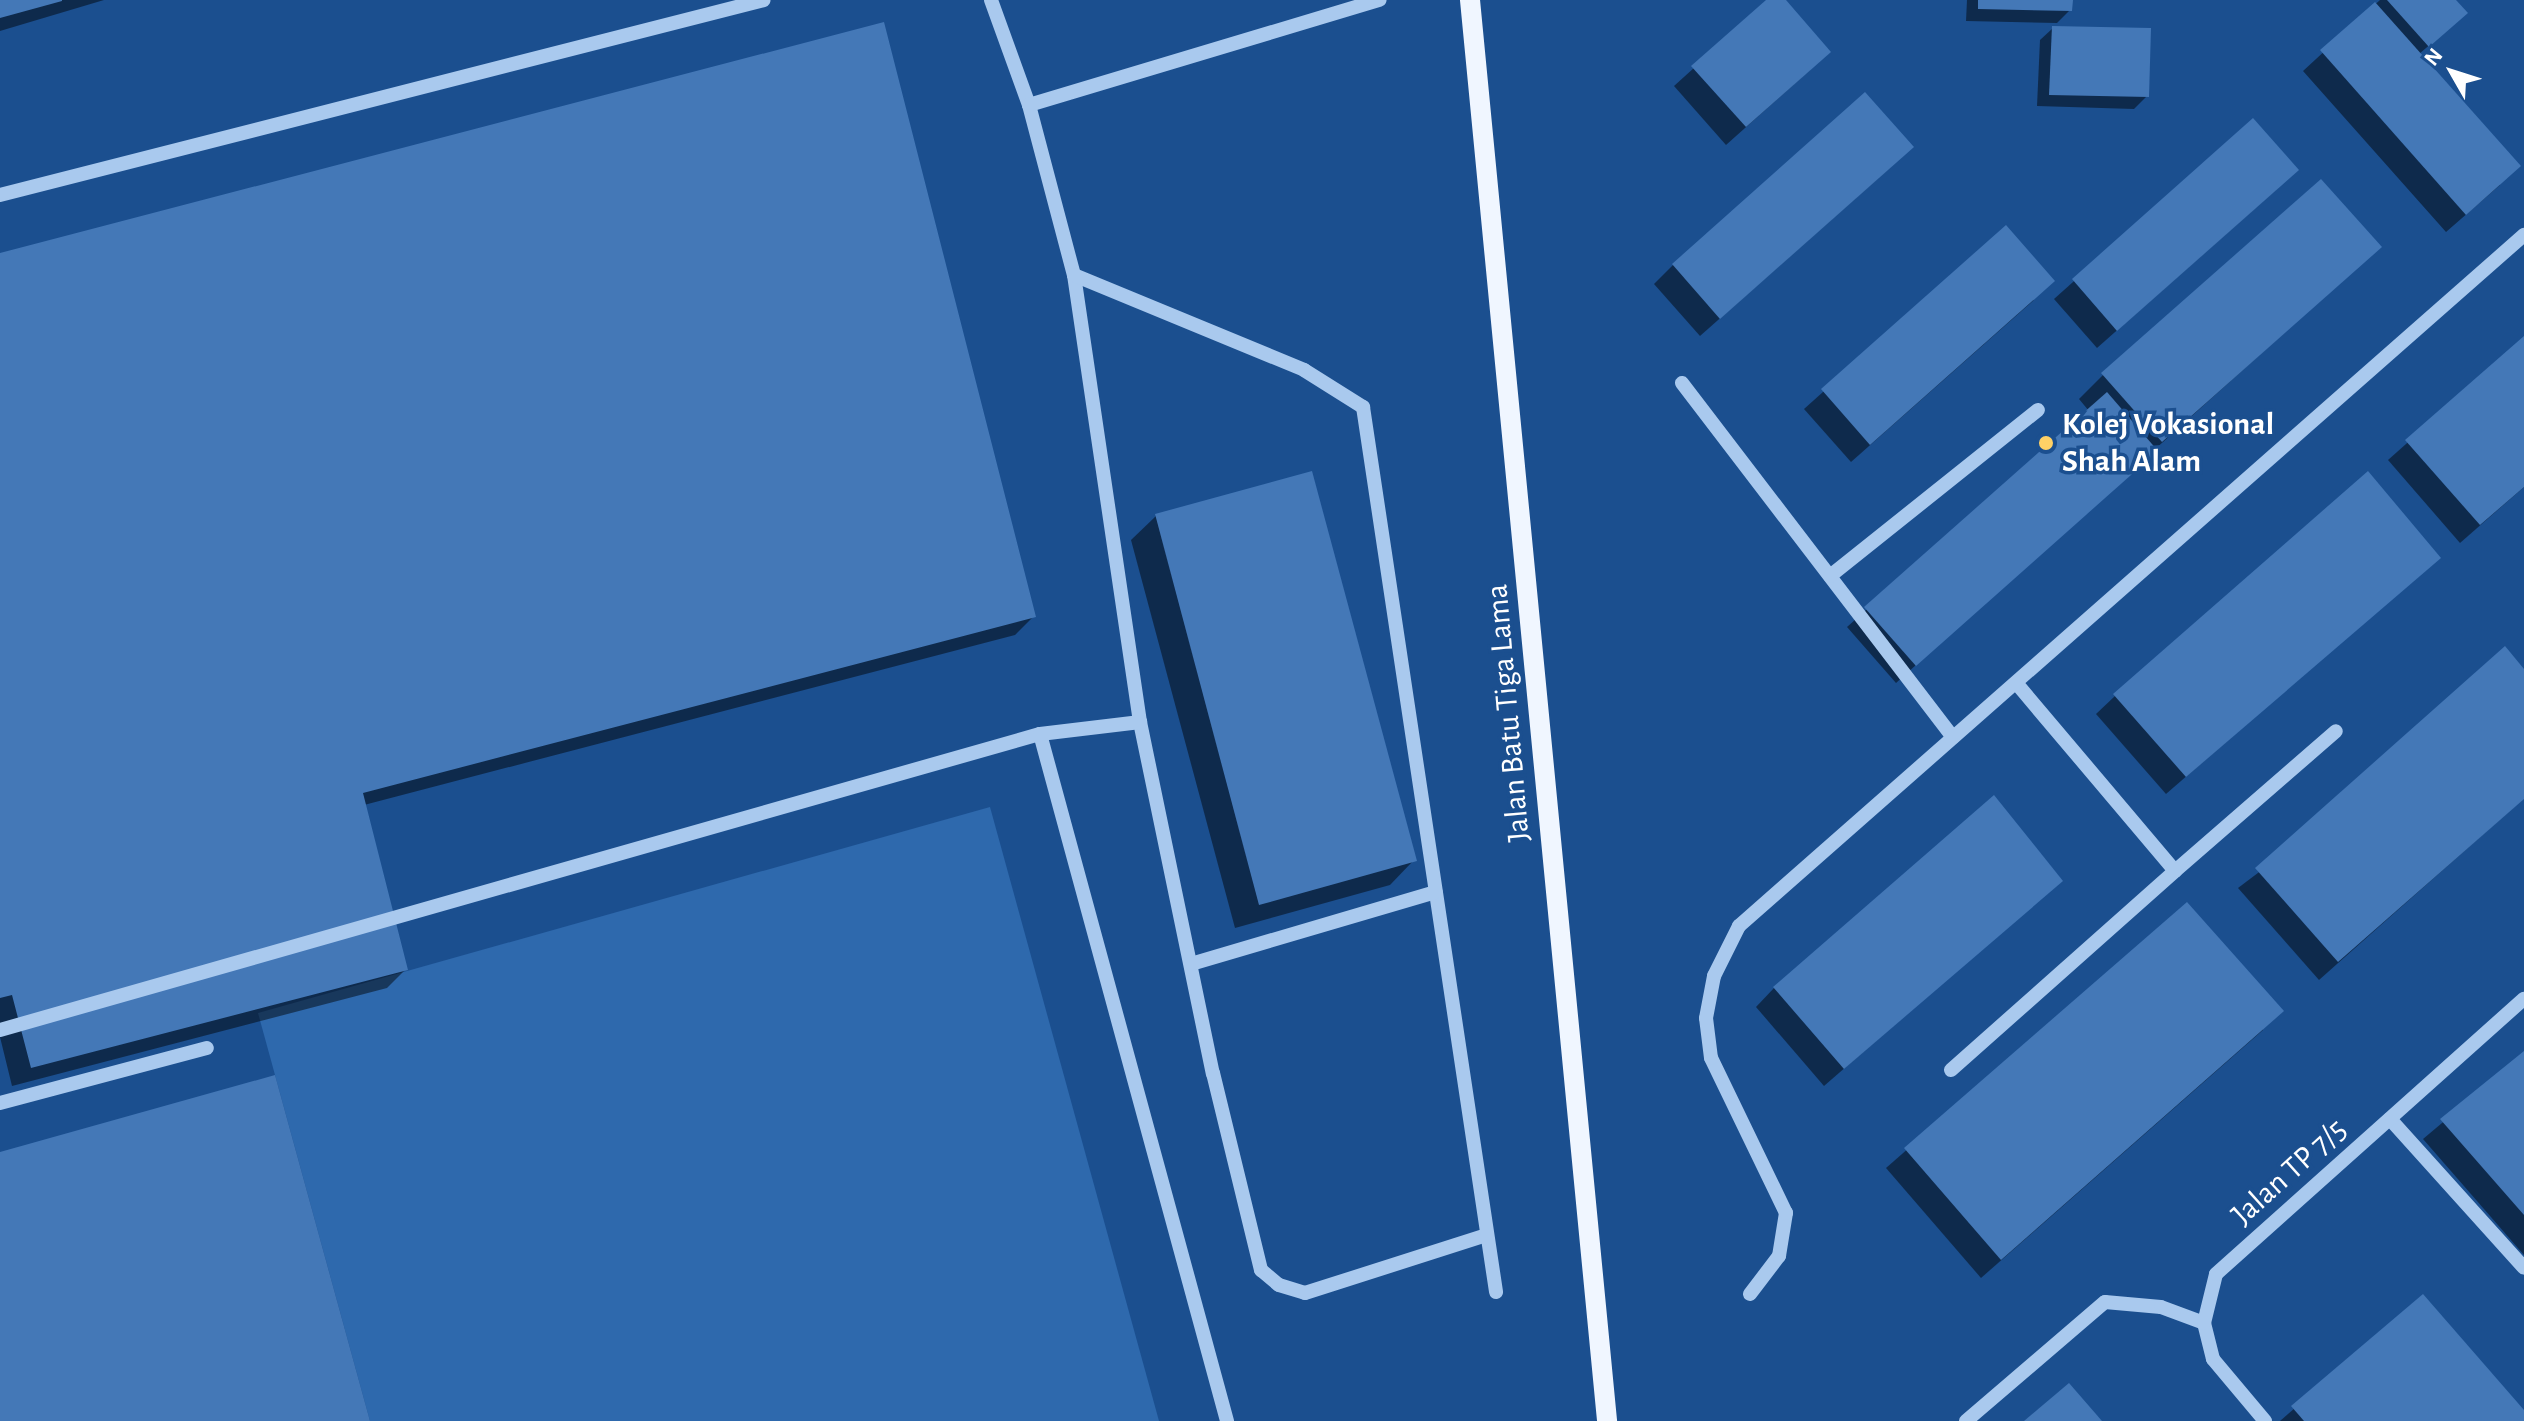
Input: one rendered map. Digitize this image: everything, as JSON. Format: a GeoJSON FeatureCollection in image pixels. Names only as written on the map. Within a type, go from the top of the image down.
{"type":"FeatureCollection","features":[{"type":"Feature","properties":{"kind":"main road","name":"Jalan Batu Tiga Lama"},"geometry":{"type":"LineString","coordinates":[[1470,0],[1607,1421]]}},
{"type":"Feature","properties":{"kind":"lane"},"geometry":{"type":"LineString","coordinates":[[0,195],[764,0]]}},
{"type":"Feature","properties":{"kind":"lane"},"geometry":{"type":"LineString","coordinates":[[991,0],[1029,105],[1074,275],[1140,722],[1261,1270],[1279,1285],[1305,1293],[1487,1235]]}},
{"type":"Feature","properties":{"kind":"lane"},"geometry":{"type":"LineString","coordinates":[[1029,105],[1380,0]]}},
{"type":"Feature","properties":{"kind":"lane"},"geometry":{"type":"LineString","coordinates":[[1750,1294],[1779,1256],[1786,1213],[1711,1058],[1706,1018],[1714,976],[1739,926],[2524,235]]}},
{"type":"Feature","properties":{"kind":"lane"},"geometry":{"type":"LineString","coordinates":[[1074,275],[1304,370],[1363,407],[1496,1292]]}},
{"type":"Feature","properties":{"kind":"lane"},"geometry":{"type":"LineString","coordinates":[[1682,383],[1953,737]]}},
{"type":"Feature","properties":{"kind":"lane"},"geometry":{"type":"LineString","coordinates":[[1830,576],[2038,410]]}},
{"type":"Feature","properties":{"kind":"lane"},"geometry":{"type":"LineString","coordinates":[[2016,683],[2175,871]]}},
{"type":"Feature","properties":{"kind":"lane"},"geometry":{"type":"LineString","coordinates":[[0,1030],[1040,734],[1140,722]]}},
{"type":"Feature","properties":{"kind":"lane"},"geometry":{"type":"LineString","coordinates":[[1951,1070],[2336,731]]}},
{"type":"Feature","properties":{"kind":"lane"},"geometry":{"type":"LineString","coordinates":[[1040,734],[1227,1421]]}},
{"type":"Feature","properties":{"kind":"lane"},"geometry":{"type":"LineString","coordinates":[[1191,964],[1436,892]]}},
{"type":"Feature","properties":{"kind":"lane","name":"Jalan TP 7/5"},"geometry":{"type":"LineString","coordinates":[[2265,1421],[2213,1359],[2204,1323],[2216,1274],[2524,999]]}},
{"type":"Feature","properties":{"kind":"lane"},"geometry":{"type":"LineString","coordinates":[[0,1103],[207,1048]]}},
{"type":"Feature","properties":{"kind":"lane"},"geometry":{"type":"LineString","coordinates":[[2390,1119],[2524,1268]]}},
{"type":"Feature","properties":{"kind":"lane"},"geometry":{"type":"LineString","coordinates":[[1966,1421],[2105,1302],[2161,1307],[2204,1323]]}},
{"type":"Feature","properties":{"kind":"shaded area"},"geometry":{"type":"Polygon","coordinates":[[[990,807],[1159,1421],[370,1421],[258,1013],[990,807]]]}},
{"type":"Feature","properties":{"kind":"building"},"geometry":{"type":"Polygon","coordinates":[[[0,0],[62,0],[62,1],[0,18],[0,0]]]}},
{"type":"Feature","properties":{"kind":"building"},"geometry":{"type":"Polygon","coordinates":[[[1766,0],[1786,0],[1831,52],[1746,127],[1691,66],[1766,0]]]}},
{"type":"Feature","properties":{"kind":"building"},"geometry":{"type":"Polygon","coordinates":[[[1978,0],[2073,0],[2072,11],[1978,9],[1978,0]]]}},
{"type":"Feature","properties":{"kind":"building"},"geometry":{"type":"Polygon","coordinates":[[[2387,0],[2456,0],[2468,13],[2429,47],[2387,0]]]}},
{"type":"Feature","properties":{"kind":"building"},"geometry":{"type":"Polygon","coordinates":[[[2375,2],[2521,166],[2466,215],[2320,50],[2375,2]]]}},
{"type":"Feature","properties":{"kind":"building"},"geometry":{"type":"Polygon","coordinates":[[[884,22],[1036,617],[363,793],[408,970],[31,1068],[12,995],[0,998],[0,253],[884,22]]]}},
{"type":"Feature","properties":{"kind":"building"},"geometry":{"type":"Polygon","coordinates":[[[2052,26],[2151,28],[2149,97],[2049,95],[2052,26]]]}},
{"type":"Feature","properties":{"kind":"building"},"geometry":{"type":"Polygon","coordinates":[[[1865,92],[1914,147],[1720,319],[1672,264],[1865,92]]]}},
{"type":"Feature","properties":{"kind":"building"},"geometry":{"type":"Polygon","coordinates":[[[2253,118],[2299,170],[2117,331],[2072,279],[2253,118]]]}},
{"type":"Feature","properties":{"kind":"building"},"geometry":{"type":"Polygon","coordinates":[[[2321,179],[2382,247],[2162,442],[2101,373],[2321,179]]]}},
{"type":"Feature","properties":{"kind":"building"},"geometry":{"type":"Polygon","coordinates":[[[2006,225],[2055,281],[1870,445],[1821,389],[2006,225]]]}},
{"type":"Feature","properties":{"kind":"building"},"geometry":{"type":"Polygon","coordinates":[[[2524,336],[2524,487],[2480,525],[2405,440],[2524,336]]]}},
{"type":"Feature","properties":{"kind":"building"},"geometry":{"type":"Polygon","coordinates":[[[2107,392],[2158,451],[1916,666],[1864,607],[2107,392]]]}},
{"type":"Feature","properties":{"kind":"building"},"geometry":{"type":"Polygon","coordinates":[[[1312,471],[1417,861],[1259,905],[1155,514],[1312,471]]]}},
{"type":"Feature","properties":{"kind":"building"},"geometry":{"type":"Polygon","coordinates":[[[2368,471],[2441,558],[2186,777],[2113,694],[2368,471]]]}},
{"type":"Feature","properties":{"kind":"building"},"geometry":{"type":"Polygon","coordinates":[[[2505,646],[2524,669],[2524,799],[2338,962],[2255,868],[2505,646]]]}},
{"type":"Feature","properties":{"kind":"building"},"geometry":{"type":"Polygon","coordinates":[[[1994,795],[2063,881],[1844,1069],[1773,987],[1994,795]]]}},
{"type":"Feature","properties":{"kind":"building"},"geometry":{"type":"Polygon","coordinates":[[[2187,902],[2284,1011],[2001,1260],[1904,1148],[2187,902]]]}},
{"type":"Feature","properties":{"kind":"building"},"geometry":{"type":"Polygon","coordinates":[[[2524,1051],[2524,1215],[2440,1119],[2524,1051]]]}},
{"type":"Feature","properties":{"kind":"building"},"geometry":{"type":"Polygon","coordinates":[[[275,1075],[370,1421],[0,1421],[0,1152],[275,1075]]]}},
{"type":"Feature","properties":{"kind":"building"},"geometry":{"type":"Polygon","coordinates":[[[2423,1294],[2524,1410],[2524,1421],[2304,1421],[2291,1406],[2423,1294]]]}},
{"type":"Feature","properties":{"kind":"building"},"geometry":{"type":"Polygon","coordinates":[[[2069,1383],[2102,1421],[2024,1421],[2069,1383]]]}},
{"type":"Feature","properties":{"kind":"place","name":"Kolej Vokasional Shah Alam"},"geometry":{"type":"Point","coordinates":[2046,443]}}]}
